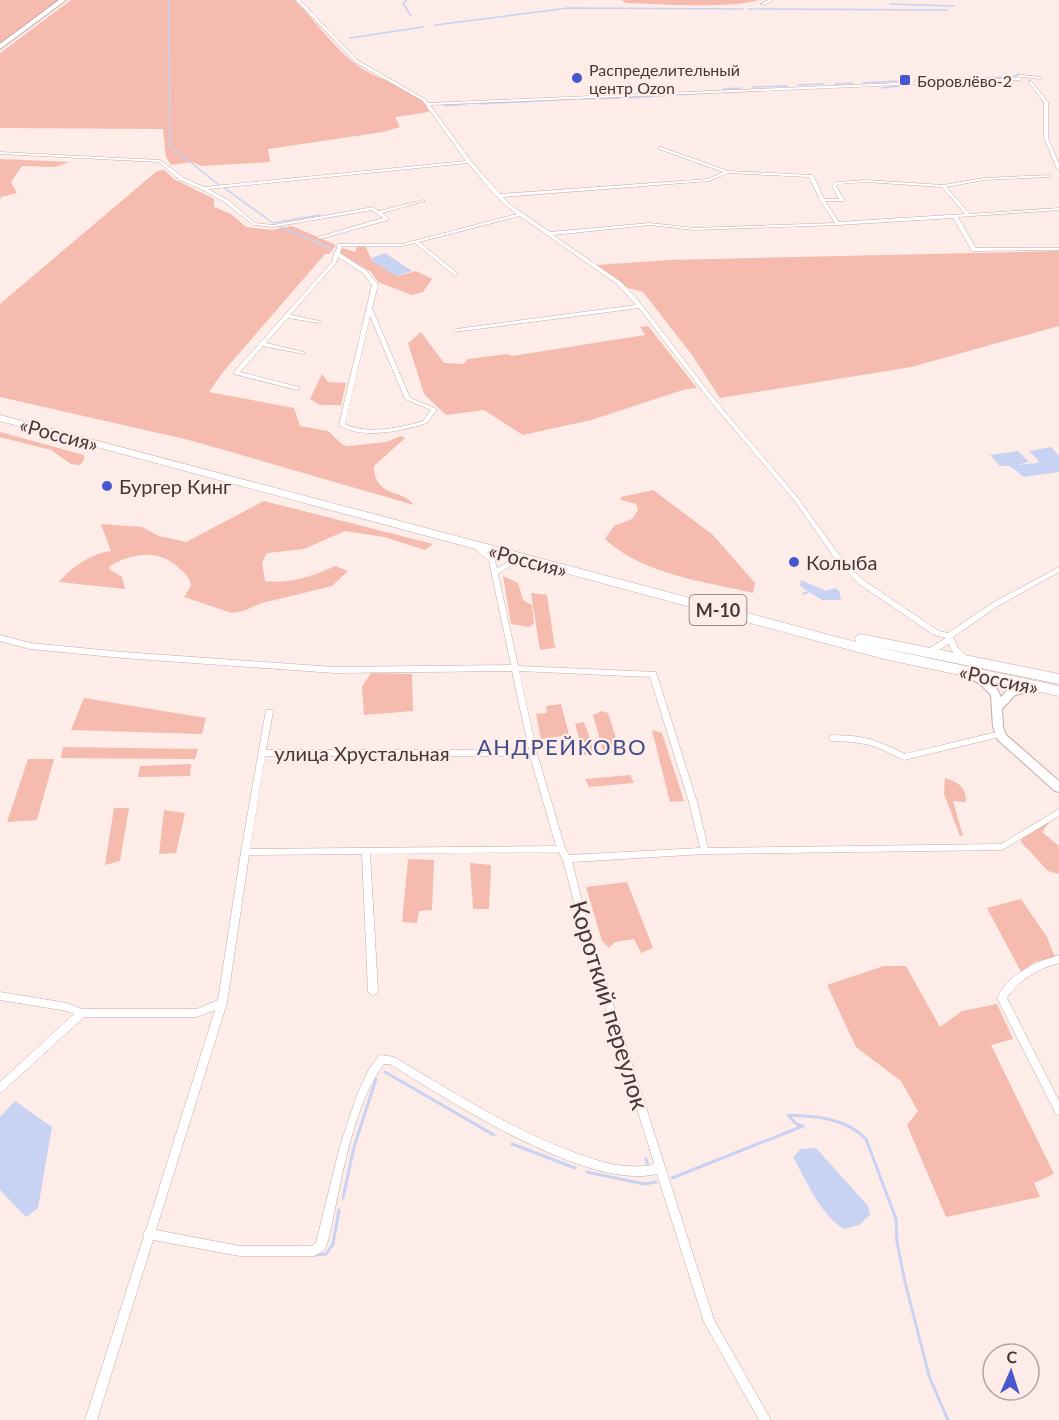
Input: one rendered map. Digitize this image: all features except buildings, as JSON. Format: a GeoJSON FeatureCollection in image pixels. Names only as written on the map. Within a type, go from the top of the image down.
{"type":"FeatureCollection","features":[{"type":"Feature","properties":{"kind":"highway","name":"«Россия»"},"geometry":{"type":"LineString","coordinates":[[0,411],[861,639],[1059,680]]}},
{"type":"Feature","properties":{"kind":"highway","name":"«Россия»"},"geometry":{"type":"LineString","coordinates":[[0,418],[884,654],[964,666],[1059,691]]}},
{"type":"Feature","properties":{"kind":"highway"},"geometry":{"type":"LineString","coordinates":[[861,639],[929,652],[964,666],[1059,680]]}},
{"type":"Feature","properties":{"kind":"main road"},"geometry":{"type":"LineString","coordinates":[[0,47],[63,0]]}},
{"type":"Feature","properties":{"kind":"street"},"geometry":{"type":"LineString","coordinates":[[298,0],[356,61],[415,93],[428,104],[470,162],[498,196],[519,215],[619,283],[640,306],[713,401],[796,499],[840,561],[861,582],[937,633],[949,638],[964,666],[996,694],[1001,734],[1059,788]]}},
{"type":"Feature","properties":{"kind":"street"},"geometry":{"type":"LineString","coordinates":[[763,4],[771,0]]}},
{"type":"Feature","properties":{"kind":"street"},"geometry":{"type":"LineString","coordinates":[[1018,79],[1024,74],[1046,102],[1046,138],[1059,170]]}},
{"type":"Feature","properties":{"kind":"street"},"geometry":{"type":"LineString","coordinates":[[428,104],[1040,78]]}},
{"type":"Feature","properties":{"kind":"street"},"geometry":{"type":"LineString","coordinates":[[661,148],[727,172],[811,176],[822,200],[838,224]]}},
{"type":"Feature","properties":{"kind":"street"},"geometry":{"type":"LineString","coordinates":[[0,153],[160,161],[182,179],[226,201],[254,224],[273,226],[373,208],[386,219],[320,238],[340,245],[390,246],[416,242],[519,215]]}},
{"type":"Feature","properties":{"kind":"street"},"geometry":{"type":"LineString","coordinates":[[203,188],[470,162]]}},
{"type":"Feature","properties":{"kind":"street"},"geometry":{"type":"LineString","coordinates":[[498,196],[709,180],[727,172]]}},
{"type":"Feature","properties":{"kind":"street"},"geometry":{"type":"LineString","coordinates":[[822,200],[842,200],[834,184],[866,181],[943,186],[984,179],[1048,176]]}},
{"type":"Feature","properties":{"kind":"street"},"geometry":{"type":"LineString","coordinates":[[943,186],[969,216]]}},
{"type":"Feature","properties":{"kind":"street"},"geometry":{"type":"LineString","coordinates":[[380,212],[423,201]]}},
{"type":"Feature","properties":{"kind":"street"},"geometry":{"type":"LineString","coordinates":[[548,234],[650,224],[709,229],[838,224],[1059,209]]}},
{"type":"Feature","properties":{"kind":"street"},"geometry":{"type":"LineString","coordinates":[[955,217],[974,250],[1059,249]]}},
{"type":"Feature","properties":{"kind":"street"},"geometry":{"type":"LineString","coordinates":[[416,242],[455,274]]}},
{"type":"Feature","properties":{"kind":"street"},"geometry":{"type":"LineString","coordinates":[[297,388],[236,373],[334,262],[340,245]]}},
{"type":"Feature","properties":{"kind":"street"},"geometry":{"type":"LineString","coordinates":[[336,252],[373,279],[375,285],[342,423],[352,430],[392,429],[425,422],[434,412],[433,408],[408,399],[370,308]]}},
{"type":"Feature","properties":{"kind":"street"},"geometry":{"type":"LineString","coordinates":[[456,331],[640,306]]}},
{"type":"Feature","properties":{"kind":"street"},"geometry":{"type":"LineString","coordinates":[[287,316],[318,322]]}},
{"type":"Feature","properties":{"kind":"street"},"geometry":{"type":"LineString","coordinates":[[263,344],[302,353]]}},
{"type":"Feature","properties":{"kind":"street","name":"Короткий переулок"},"geometry":{"type":"LineString","coordinates":[[474,545],[491,557],[518,670],[533,753],[658,1165],[710,1322],[765,1420]]}},
{"type":"Feature","properties":{"kind":"street"},"geometry":{"type":"LineString","coordinates":[[495,573],[512,562],[530,561]]}},
{"type":"Feature","properties":{"kind":"street"},"geometry":{"type":"LineString","coordinates":[[929,652],[996,604],[1059,569]]}},
{"type":"Feature","properties":{"kind":"street"},"geometry":{"type":"LineString","coordinates":[[0,638],[30,646],[334,670],[518,670],[653,674],[693,802],[705,852]]}},
{"type":"Feature","properties":{"kind":"street"},"geometry":{"type":"LineString","coordinates":[[999,706],[1005,696],[1016,690],[1043,688]]}},
{"type":"Feature","properties":{"kind":"street"},"geometry":{"type":"LineString","coordinates":[[90,1420],[222,1003],[269,712]]}},
{"type":"Feature","properties":{"kind":"street"},"geometry":{"type":"LineString","coordinates":[[833,738],[864,739],[881,744],[904,757],[1001,734]]}},
{"type":"Feature","properties":{"kind":"street","name":"улица Хрустальная"},"geometry":{"type":"LineString","coordinates":[[262,753],[533,753]]}},
{"type":"Feature","properties":{"kind":"street"},"geometry":{"type":"LineString","coordinates":[[567,859],[705,852],[1002,847],[1059,812]]}},
{"type":"Feature","properties":{"kind":"street"},"geometry":{"type":"LineString","coordinates":[[245,852],[561,849]]}},
{"type":"Feature","properties":{"kind":"street"},"geometry":{"type":"LineString","coordinates":[[366,851],[373,991]]}},
{"type":"Feature","properties":{"kind":"street"},"geometry":{"type":"LineString","coordinates":[[1059,959],[1036,965],[1013,980],[1002,998],[1059,1111]]}},
{"type":"Feature","properties":{"kind":"street"},"geometry":{"type":"LineString","coordinates":[[0,996],[67,1007],[82,1013],[197,1012],[222,1003]]}},
{"type":"Feature","properties":{"kind":"street"},"geometry":{"type":"LineString","coordinates":[[0,1088],[82,1013]]}},
{"type":"Feature","properties":{"kind":"street"},"geometry":{"type":"LineString","coordinates":[[148,1234],[240,1251],[314,1251],[321,1246],[338,1172],[361,1096],[374,1065],[382,1059],[391,1060],[510,1130],[593,1165],[634,1173],[655,1170],[658,1165]]}},
{"type":"Feature","properties":{"kind":"shaded area"},"geometry":{"type":"Polygon","coordinates":[[[0,0],[60,0],[0,43],[0,0]]]}},
{"type":"Feature","properties":{"kind":"shaded area"},"geometry":{"type":"Polygon","coordinates":[[[71,0],[294,0],[347,57],[368,72],[412,93],[419,98],[429,112],[395,117],[400,127],[383,132],[268,149],[270,162],[202,166],[192,162],[171,165],[166,157],[163,129],[0,128],[0,53],[71,0]]]}},
{"type":"Feature","properties":{"kind":"shaded area"},"geometry":{"type":"Polygon","coordinates":[[[622,0],[758,0],[746,3],[694,5],[626,3],[622,0]]]}},
{"type":"Feature","properties":{"kind":"shaded area"},"geometry":{"type":"Polygon","coordinates":[[[0,159],[69,162],[55,167],[22,166],[11,182],[17,193],[1,197],[0,200],[0,159]]]}},
{"type":"Feature","properties":{"kind":"shaded area"},"geometry":{"type":"Polygon","coordinates":[[[164,170],[174,179],[214,199],[214,207],[231,214],[246,227],[272,230],[292,226],[336,245],[329,254],[325,254],[223,372],[209,392],[294,408],[300,426],[328,431],[343,445],[386,442],[401,436],[405,438],[374,466],[375,476],[383,488],[403,496],[414,505],[189,440],[0,397],[0,304],[157,171],[164,170]]]}},
{"type":"Feature","properties":{"kind":"shaded area"},"geometry":{"type":"Polygon","coordinates":[[[357,247],[366,247],[372,261],[398,276],[416,271],[432,279],[423,292],[412,295],[378,282],[371,272],[338,252],[343,248],[355,252],[357,247]]]}},
{"type":"Feature","properties":{"kind":"shaded area"},"geometry":{"type":"Polygon","coordinates":[[[1059,251],[1059,326],[911,367],[720,398],[692,355],[643,292],[628,288],[597,265],[670,260],[1059,251]]]}},
{"type":"Feature","properties":{"kind":"shaded area"},"geometry":{"type":"Polygon","coordinates":[[[648,326],[697,388],[686,389],[591,420],[523,435],[484,410],[446,415],[424,394],[408,343],[421,332],[444,363],[463,364],[468,359],[507,354],[512,356],[645,335],[640,327],[648,326]]]}},
{"type":"Feature","properties":{"kind":"shaded area"},"geometry":{"type":"Polygon","coordinates":[[[322,374],[328,382],[346,383],[341,405],[320,405],[310,399],[322,374]]]}},
{"type":"Feature","properties":{"kind":"shaded area"},"geometry":{"type":"Polygon","coordinates":[[[0,432],[84,455],[84,460],[80,465],[71,464],[51,450],[0,437],[0,432]]]}},
{"type":"Feature","properties":{"kind":"shaded area"},"geometry":{"type":"Polygon","coordinates":[[[653,490],[713,535],[755,583],[753,593],[656,569],[621,551],[605,539],[614,526],[632,519],[638,510],[636,504],[621,500],[621,497],[653,490]]]}},
{"type":"Feature","properties":{"kind":"shaded area"},"geometry":{"type":"Polygon","coordinates":[[[264,501],[433,544],[425,550],[384,537],[345,531],[304,549],[267,553],[262,562],[265,581],[301,578],[335,566],[348,571],[332,586],[262,603],[232,613],[184,597],[191,586],[188,577],[173,563],[156,556],[128,558],[110,566],[109,569],[122,577],[125,589],[59,582],[82,562],[111,551],[101,524],[142,527],[159,536],[186,542],[264,501]]]}},
{"type":"Feature","properties":{"kind":"shaded area"},"geometry":{"type":"Polygon","coordinates":[[[503,576],[518,583],[523,600],[532,605],[534,623],[530,627],[511,624],[503,576]]]}},
{"type":"Feature","properties":{"kind":"shaded area"},"geometry":{"type":"Polygon","coordinates":[[[531,593],[547,595],[555,648],[540,650],[531,593]]]}},
{"type":"Feature","properties":{"kind":"shaded area"},"geometry":{"type":"Polygon","coordinates":[[[371,673],[412,674],[413,711],[364,715],[362,686],[371,673]]]}},
{"type":"Feature","properties":{"kind":"shaded area"},"geometry":{"type":"Polygon","coordinates":[[[84,698],[206,718],[202,734],[71,730],[84,698]]]}},
{"type":"Feature","properties":{"kind":"shaded area"},"geometry":{"type":"Polygon","coordinates":[[[561,704],[569,735],[541,739],[536,714],[547,713],[546,706],[561,704]]]}},
{"type":"Feature","properties":{"kind":"shaded area"},"geometry":{"type":"Polygon","coordinates":[[[602,711],[608,713],[620,751],[604,754],[593,715],[602,711]]]}},
{"type":"Feature","properties":{"kind":"shaded area"},"geometry":{"type":"Polygon","coordinates":[[[584,722],[595,752],[584,755],[575,724],[584,722]]]}},
{"type":"Feature","properties":{"kind":"shaded area"},"geometry":{"type":"Polygon","coordinates":[[[652,730],[662,733],[684,801],[670,802],[652,730]]]}},
{"type":"Feature","properties":{"kind":"shaded area"},"geometry":{"type":"Polygon","coordinates":[[[63,747],[198,749],[195,759],[61,758],[63,747]]]}},
{"type":"Feature","properties":{"kind":"shaded area"},"geometry":{"type":"Polygon","coordinates":[[[28,759],[54,759],[37,820],[7,822],[28,759]]]}},
{"type":"Feature","properties":{"kind":"shaded area"},"geometry":{"type":"Polygon","coordinates":[[[191,764],[190,776],[138,777],[140,766],[191,764]]]}},
{"type":"Feature","properties":{"kind":"shaded area"},"geometry":{"type":"Polygon","coordinates":[[[630,775],[634,783],[589,787],[585,779],[630,775]]]}},
{"type":"Feature","properties":{"kind":"shaded area"},"geometry":{"type":"Polygon","coordinates":[[[945,778],[958,784],[965,792],[966,802],[953,801],[963,836],[960,836],[944,794],[945,778]]]}},
{"type":"Feature","properties":{"kind":"shaded area"},"geometry":{"type":"Polygon","coordinates":[[[114,808],[129,808],[120,861],[105,865],[114,808]]]}},
{"type":"Feature","properties":{"kind":"shaded area"},"geometry":{"type":"Polygon","coordinates":[[[164,810],[185,813],[176,853],[159,854],[164,810]]]}},
{"type":"Feature","properties":{"kind":"shaded area"},"geometry":{"type":"Polygon","coordinates":[[[1050,821],[1042,832],[1059,846],[1059,874],[1048,871],[1021,842],[1022,838],[1050,821]]]}},
{"type":"Feature","properties":{"kind":"shaded area"},"geometry":{"type":"Polygon","coordinates":[[[408,859],[434,860],[432,910],[419,911],[417,923],[402,922],[408,859]]]}},
{"type":"Feature","properties":{"kind":"shaded area"},"geometry":{"type":"Polygon","coordinates":[[[470,863],[491,865],[489,909],[473,909],[470,863]]]}},
{"type":"Feature","properties":{"kind":"shaded area"},"geometry":{"type":"Polygon","coordinates":[[[627,882],[653,948],[641,953],[634,939],[615,942],[609,948],[602,941],[586,887],[627,882]]]}},
{"type":"Feature","properties":{"kind":"shaded area"},"geometry":{"type":"Polygon","coordinates":[[[1021,899],[1047,937],[1055,957],[1035,962],[1021,972],[987,908],[1021,899]]]}},
{"type":"Feature","properties":{"kind":"shaded area"},"geometry":{"type":"Polygon","coordinates":[[[884,966],[906,966],[940,1027],[962,1011],[997,1004],[1013,1039],[991,1045],[1054,1174],[1034,1183],[1040,1197],[946,1217],[907,1125],[918,1111],[901,1081],[856,1047],[827,985],[884,966]]]}},
{"type":"Feature","properties":{"kind":"water"},"geometry":{"type":"Polygon","coordinates":[[[385,253],[412,271],[397,276],[372,261],[372,258],[385,253]]]}},
{"type":"Feature","properties":{"kind":"water"},"geometry":{"type":"Polygon","coordinates":[[[1051,447],[1059,456],[1059,472],[1024,477],[1010,466],[1000,466],[990,455],[1018,451],[1029,462],[1016,465],[1037,463],[1039,461],[1029,451],[1051,447]]]}},
{"type":"Feature","properties":{"kind":"water"},"geometry":{"type":"Polygon","coordinates":[[[801,580],[826,591],[835,588],[839,591],[841,600],[822,600],[800,586],[801,580]]]}},
{"type":"Feature","properties":{"kind":"water"},"geometry":{"type":"Polygon","coordinates":[[[15,1101],[52,1127],[38,1208],[26,1217],[0,1190],[0,1117],[15,1101]]]}},
{"type":"Feature","properties":{"kind":"water"},"geometry":{"type":"Polygon","coordinates":[[[816,1148],[868,1206],[870,1215],[859,1225],[844,1229],[835,1223],[809,1187],[793,1157],[801,1149],[816,1148]]]}},
{"type":"Feature","properties":{"kind":"waterway"},"geometry":{"type":"LineString","coordinates":[[169,0],[170,146],[219,185]]}},
{"type":"Feature","properties":{"kind":"waterway"},"geometry":{"type":"LineString","coordinates":[[407,0],[403,3],[411,16]]}},
{"type":"Feature","properties":{"kind":"waterway"},"geometry":{"type":"LineString","coordinates":[[890,4],[954,6]]}},
{"type":"Feature","properties":{"kind":"waterway"},"geometry":{"type":"LineString","coordinates":[[435,25],[568,8],[743,9]]}},
{"type":"Feature","properties":{"kind":"waterway"},"geometry":{"type":"LineString","coordinates":[[748,9],[947,10]]}},
{"type":"Feature","properties":{"kind":"waterway"},"geometry":{"type":"LineString","coordinates":[[350,38],[423,27]]}},
{"type":"Feature","properties":{"kind":"waterway"},"geometry":{"type":"LineString","coordinates":[[1012,77],[1019,74]]}},
{"type":"Feature","properties":{"kind":"waterway"},"geometry":{"type":"LineString","coordinates":[[972,78],[1008,77]]}},
{"type":"Feature","properties":{"kind":"waterway"},"geometry":{"type":"LineString","coordinates":[[915,80],[961,79]]}},
{"type":"Feature","properties":{"kind":"waterway"},"geometry":{"type":"LineString","coordinates":[[863,83],[898,81]]}},
{"type":"Feature","properties":{"kind":"waterway"},"geometry":{"type":"LineString","coordinates":[[963,82],[981,83]]}},
{"type":"Feature","properties":{"kind":"waterway"},"geometry":{"type":"LineString","coordinates":[[835,84],[852,83]]}},
{"type":"Feature","properties":{"kind":"waterway"},"geometry":{"type":"LineString","coordinates":[[798,85],[824,84]]}},
{"type":"Feature","properties":{"kind":"waterway"},"geometry":{"type":"LineString","coordinates":[[882,88],[908,85]]}},
{"type":"Feature","properties":{"kind":"waterway"},"geometry":{"type":"LineString","coordinates":[[752,87],[787,86]]}},
{"type":"Feature","properties":{"kind":"waterway"},"geometry":{"type":"LineString","coordinates":[[723,89],[741,88]]}},
{"type":"Feature","properties":{"kind":"waterway"},"geometry":{"type":"LineString","coordinates":[[725,93],[734,92]]}},
{"type":"Feature","properties":{"kind":"waterway"},"geometry":{"type":"LineString","coordinates":[[627,98],[705,93]]}},
{"type":"Feature","properties":{"kind":"waterway"},"geometry":{"type":"LineString","coordinates":[[579,99],[620,98]]}},
{"type":"Feature","properties":{"kind":"waterway"},"geometry":{"type":"LineString","coordinates":[[479,104],[574,99]]}},
{"type":"Feature","properties":{"kind":"waterway"},"geometry":{"type":"LineString","coordinates":[[445,106],[466,104]]}},
{"type":"Feature","properties":{"kind":"waterway"},"geometry":{"type":"LineString","coordinates":[[223,187],[273,223],[320,215]]}},
{"type":"Feature","properties":{"kind":"waterway"},"geometry":{"type":"LineString","coordinates":[[278,226],[330,248]]}},
{"type":"Feature","properties":{"kind":"waterway"},"geometry":{"type":"LineString","coordinates":[[803,594],[808,592]]}},
{"type":"Feature","properties":{"kind":"waterway"},"geometry":{"type":"LineString","coordinates":[[385,1072],[494,1135]]}},
{"type":"Feature","properties":{"kind":"waterway"},"geometry":{"type":"LineString","coordinates":[[343,1198],[354,1147],[376,1079]]}},
{"type":"Feature","properties":{"kind":"waterway"},"geometry":{"type":"LineString","coordinates":[[672,1178],[803,1126],[796,1124],[788,1115],[809,1116],[840,1122],[866,1139],[896,1219],[897,1242],[905,1282],[929,1376],[948,1420]]}},
{"type":"Feature","properties":{"kind":"waterway"},"geometry":{"type":"LineString","coordinates":[[512,1144],[575,1168]]}},
{"type":"Feature","properties":{"kind":"waterway"},"geometry":{"type":"LineString","coordinates":[[646,1159],[648,1166]]}},
{"type":"Feature","properties":{"kind":"waterway"},"geometry":{"type":"LineString","coordinates":[[587,1172],[644,1184],[656,1182]]}},
{"type":"Feature","properties":{"kind":"waterway"},"geometry":{"type":"LineString","coordinates":[[313,1255],[326,1254],[333,1244],[339,1210]]}},
{"type":"Feature","properties":{"kind":"place","name":"Распределительный центр Ozon"},"geometry":{"type":"Point","coordinates":[577,78]}},
{"type":"Feature","properties":{"kind":"place","name":"Боровлёво-2"},"geometry":{"type":"Point","coordinates":[905,80]}},
{"type":"Feature","properties":{"kind":"place","name":"Бургер Кинг"},"geometry":{"type":"Point","coordinates":[107,486]}},
{"type":"Feature","properties":{"kind":"place","name":"Колыба"},"geometry":{"type":"Point","coordinates":[794,562]}},
{"type":"Feature","properties":{"kind":"district","name":"АНДРЕЙКОВО"},"geometry":{"type":"Point","coordinates":[562,746]}}]}
